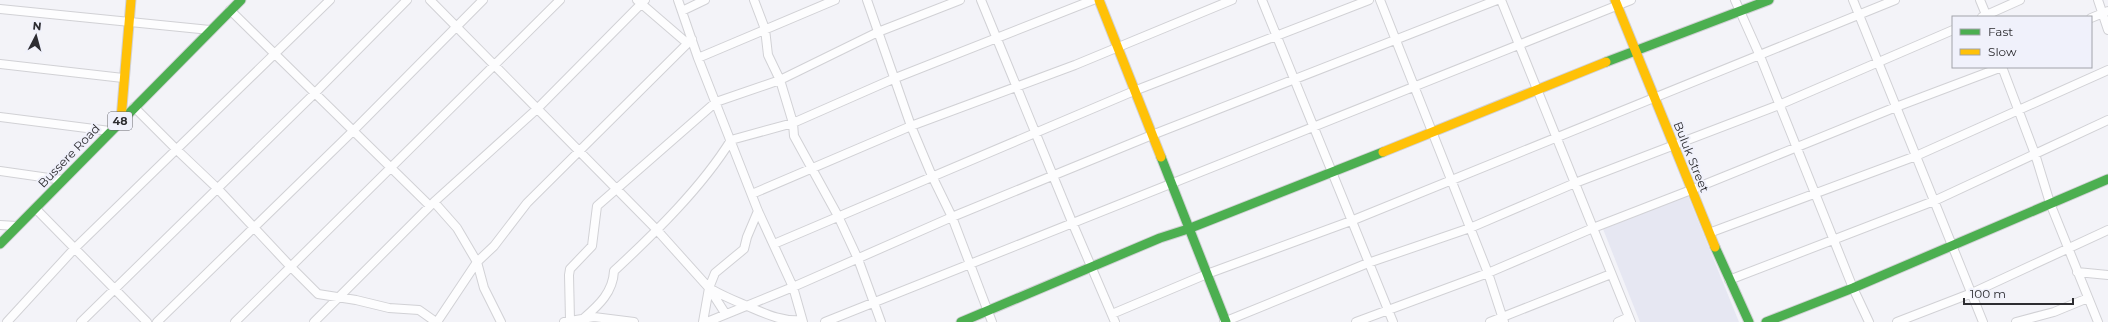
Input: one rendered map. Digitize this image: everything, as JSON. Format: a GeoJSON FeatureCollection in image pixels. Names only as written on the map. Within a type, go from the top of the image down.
{"type":"FeatureCollection","features":[{"type":"Feature","properties":{"kind":"street"},"geometry":{"type":"LineString","coordinates":[[121,119],[123,78],[131,0]]}},
{"type":"Feature","properties":{"kind":"street","name":"Bussere Road"},"geometry":{"type":"LineString","coordinates":[[0,244],[121,119],[241,0]]}},
{"type":"Feature","properties":{"kind":"street"},"geometry":{"type":"LineString","coordinates":[[7,322],[74,249],[276,55],[330,0]]}},
{"type":"Feature","properties":{"kind":"street"},"geometry":{"type":"LineString","coordinates":[[81,322],[114,288],[315,93],[407,0]]}},
{"type":"Feature","properties":{"kind":"street"},"geometry":{"type":"LineString","coordinates":[[430,0],[496,65],[616,190],[656,229],[709,288],[725,313]]}},
{"type":"Feature","properties":{"kind":"street"},"geometry":{"type":"LineString","coordinates":[[157,322],[353,131],[483,0]]}},
{"type":"Feature","properties":{"kind":"street"},"geometry":{"type":"LineString","coordinates":[[235,322],[560,0]]}},
{"type":"Feature","properties":{"kind":"street"},"geometry":{"type":"LineString","coordinates":[[678,0],[689,41],[698,58],[716,102],[758,211],[793,287],[802,321],[796,322],[770,319],[746,305],[725,298],[709,288]]}},
{"type":"Feature","properties":{"kind":"street"},"geometry":{"type":"LineString","coordinates":[[682,11],[705,0]]}},
{"type":"Feature","properties":{"kind":"street"},"geometry":{"type":"LineString","coordinates":[[754,0],[765,29],[768,55],[780,80],[794,124],[794,136],[838,216],[858,259],[881,322]]}},
{"type":"Feature","properties":{"kind":"street"},"geometry":{"type":"LineString","coordinates":[[698,58],[835,0]]}},
{"type":"Feature","properties":{"kind":"street"},"geometry":{"type":"LineString","coordinates":[[867,0],[893,79],[911,126],[932,176],[952,217],[971,263],[992,322]]}},
{"type":"Feature","properties":{"kind":"street"},"geometry":{"type":"LineString","coordinates":[[634,322],[594,317],[569,321],[570,269],[592,246],[596,206],[716,102],[780,80],[878,32],[960,0]]}},
{"type":"Feature","properties":{"kind":"street"},"geometry":{"type":"LineString","coordinates":[[981,0],[1018,86],[1072,222],[1115,322]]}},
{"type":"Feature","properties":{"kind":"street"},"geometry":{"type":"LineString","coordinates":[[584,318],[600,304],[610,290],[614,282],[614,271],[698,184],[719,159],[731,140],[794,124],[893,79],[1093,0]]}},
{"type":"Feature","properties":{"kind":"street"},"geometry":{"type":"LineString","coordinates":[[1099,0],[1116,47],[1172,185],[1225,322],[1368,263],[1470,228],[1575,183],[1779,104],[1952,30]]}},
{"type":"Feature","properties":{"kind":"street"},"geometry":{"type":"LineString","coordinates":[[752,194],[911,126],[1075,65],[1232,0]]}},
{"type":"Feature","properties":{"kind":"street"},"geometry":{"type":"LineString","coordinates":[[1262,0],[1393,322]]}},
{"type":"Feature","properties":{"kind":"street"},"geometry":{"type":"LineString","coordinates":[[774,244],[1134,91],[1369,0]]}},
{"type":"Feature","properties":{"kind":"street"},"geometry":{"type":"LineString","coordinates":[[1380,0],[1431,133],[1488,273],[1503,320]]}},
{"type":"Feature","properties":{"kind":"street"},"geometry":{"type":"LineString","coordinates":[[707,322],[725,313],[793,287],[952,217],[1152,135],[1294,78],[1396,41],[1497,0]]}},
{"type":"Feature","properties":{"kind":"street"},"geometry":{"type":"LineString","coordinates":[[1501,0],[1630,320],[1618,322]]}},
{"type":"Feature","properties":{"kind":"street"},"geometry":{"type":"LineString","coordinates":[[825,322],[1072,222],[1172,185],[1313,126],[1519,44],[1617,3],[1631,0]]}},
{"type":"Feature","properties":{"kind":"street"},"geometry":{"type":"LineString","coordinates":[[1735,0],[1760,56],[1853,288],[1869,322]]}},
{"type":"Feature","properties":{"kind":"street"},"geometry":{"type":"LineString","coordinates":[[961,322],[1160,238],[1188,229],[1333,173],[1537,89],[1635,53],[1768,0]]}},
{"type":"Feature","properties":{"kind":"street"},"geometry":{"type":"LineString","coordinates":[[1852,0],[1859,14],[1983,322]]}},
{"type":"Feature","properties":{"kind":"street"},"geometry":{"type":"LineString","coordinates":[[1112,314],[1207,274],[1351,221],[1556,137],[1760,56],[1894,0]]}},
{"type":"Feature","properties":{"kind":"street"},"geometry":{"type":"LineString","coordinates":[[1980,0],[1985,16],[2020,0]]}},
{"type":"Feature","properties":{"kind":"street"},"geometry":{"type":"LineString","coordinates":[[2098,0],[2105,12],[2108,30]]}},
{"type":"Feature","properties":{"kind":"street"},"geometry":{"type":"LineString","coordinates":[[314,322],[432,204],[538,108],[641,1],[689,41]]}},
{"type":"Feature","properties":{"kind":"street","name":"Buluk Street"},"geometry":{"type":"LineString","coordinates":[[1617,3],[1635,53],[1655,98],[1728,280],[1749,322]]}},
{"type":"Feature","properties":{"kind":"street"},"geometry":{"type":"LineString","coordinates":[[0,9],[210,30]]}},
{"type":"Feature","properties":{"kind":"street"},"geometry":{"type":"LineString","coordinates":[[230,10],[353,131],[457,228],[477,262],[484,288],[501,322]]}},
{"type":"Feature","properties":{"kind":"street"},"geometry":{"type":"LineString","coordinates":[[2092,18],[2105,12]]}},
{"type":"Feature","properties":{"kind":"street"},"geometry":{"type":"LineString","coordinates":[[134,107],[217,188],[318,294],[356,300],[389,308],[419,310],[436,322],[477,262],[494,246],[527,203],[580,152],[689,41]]}},
{"type":"Feature","properties":{"kind":"street"},"geometry":{"type":"LineString","coordinates":[[0,64],[123,78]]}},
{"type":"Feature","properties":{"kind":"street"},"geometry":{"type":"LineString","coordinates":[[1356,322],[1488,273],[1593,228],[1691,190],[1796,146],[1999,68]]}},
{"type":"Feature","properties":{"kind":"street"},"geometry":{"type":"LineString","coordinates":[[2002,68],[2017,110],[2035,154],[2050,203],[2098,322]]}},
{"type":"Feature","properties":{"kind":"street"},"geometry":{"type":"LineString","coordinates":[[1709,233],[1815,195],[1916,156],[2108,70]]}},
{"type":"Feature","properties":{"kind":"street"},"geometry":{"type":"LineString","coordinates":[[0,117],[110,131]]}},
{"type":"Feature","properties":{"kind":"street"},"geometry":{"type":"LineString","coordinates":[[1728,280],[1834,241],[1934,201],[2108,120]]}},
{"type":"Feature","properties":{"kind":"street"},"geometry":{"type":"LineString","coordinates":[[0,171],[63,180]]}},
{"type":"Feature","properties":{"kind":"street"},"geometry":{"type":"LineString","coordinates":[[1766,322],[1780,320],[2108,178]]}},
{"type":"Feature","properties":{"kind":"street"},"geometry":{"type":"LineString","coordinates":[[35,208],[147,322]]}},
{"type":"Feature","properties":{"kind":"street"},"geometry":{"type":"LineString","coordinates":[[703,322],[709,288],[715,273],[744,249],[749,230],[758,211]]}},
{"type":"Feature","properties":{"kind":"street"},"geometry":{"type":"LineString","coordinates":[[0,225],[17,226]]}},
{"type":"Feature","properties":{"kind":"street"},"geometry":{"type":"LineString","coordinates":[[1898,322],[1972,294],[2108,230]]}},
{"type":"Feature","properties":{"kind":"street"},"geometry":{"type":"LineString","coordinates":[[2077,272],[2108,275]]}},
{"type":"Feature","properties":{"kind":"street"},"geometry":{"type":"LineString","coordinates":[[1490,322],[1503,320],[1611,274]]}},
{"type":"Feature","properties":{"kind":"street"},"geometry":{"type":"LineString","coordinates":[[2016,322],[2054,312],[2088,298]]}},
{"type":"Feature","properties":{"kind":"shaded area"},"geometry":{"type":"Polygon","coordinates":[[[1688,196],[1739,322],[1640,322],[1603,229],[1688,196]]]}},
{"type":"Feature","properties":{"kind":"traffic: fast"},"geometry":{"type":"LineString","coordinates":[[0,244],[241,0]]}},
{"type":"Feature","properties":{"kind":"traffic: fast"},"geometry":{"type":"LineString","coordinates":[[1606,62],[1769,0]]}},
{"type":"Feature","properties":{"kind":"traffic: fast"},"geometry":{"type":"LineString","coordinates":[[961,322],[1160,238],[1188,229],[1383,152]]}},
{"type":"Feature","properties":{"kind":"traffic: fast"},"geometry":{"type":"LineString","coordinates":[[1161,157],[1226,322]]}},
{"type":"Feature","properties":{"kind":"traffic: fast"},"geometry":{"type":"LineString","coordinates":[[1766,322],[1853,288],[2108,179]]}},
{"type":"Feature","properties":{"kind":"traffic: fast"},"geometry":{"type":"LineString","coordinates":[[1715,247],[1749,322]]}},
{"type":"Feature","properties":{"kind":"traffic: slow"},"geometry":{"type":"LineString","coordinates":[[121,119],[131,0]]}},
{"type":"Feature","properties":{"kind":"traffic: slow"},"geometry":{"type":"LineString","coordinates":[[1099,0],[1161,157]]}},
{"type":"Feature","properties":{"kind":"traffic: slow"},"geometry":{"type":"LineString","coordinates":[[1615,0],[1715,247]]}},
{"type":"Feature","properties":{"kind":"traffic: slow"},"geometry":{"type":"LineString","coordinates":[[1383,152],[1606,62]]}}]}
